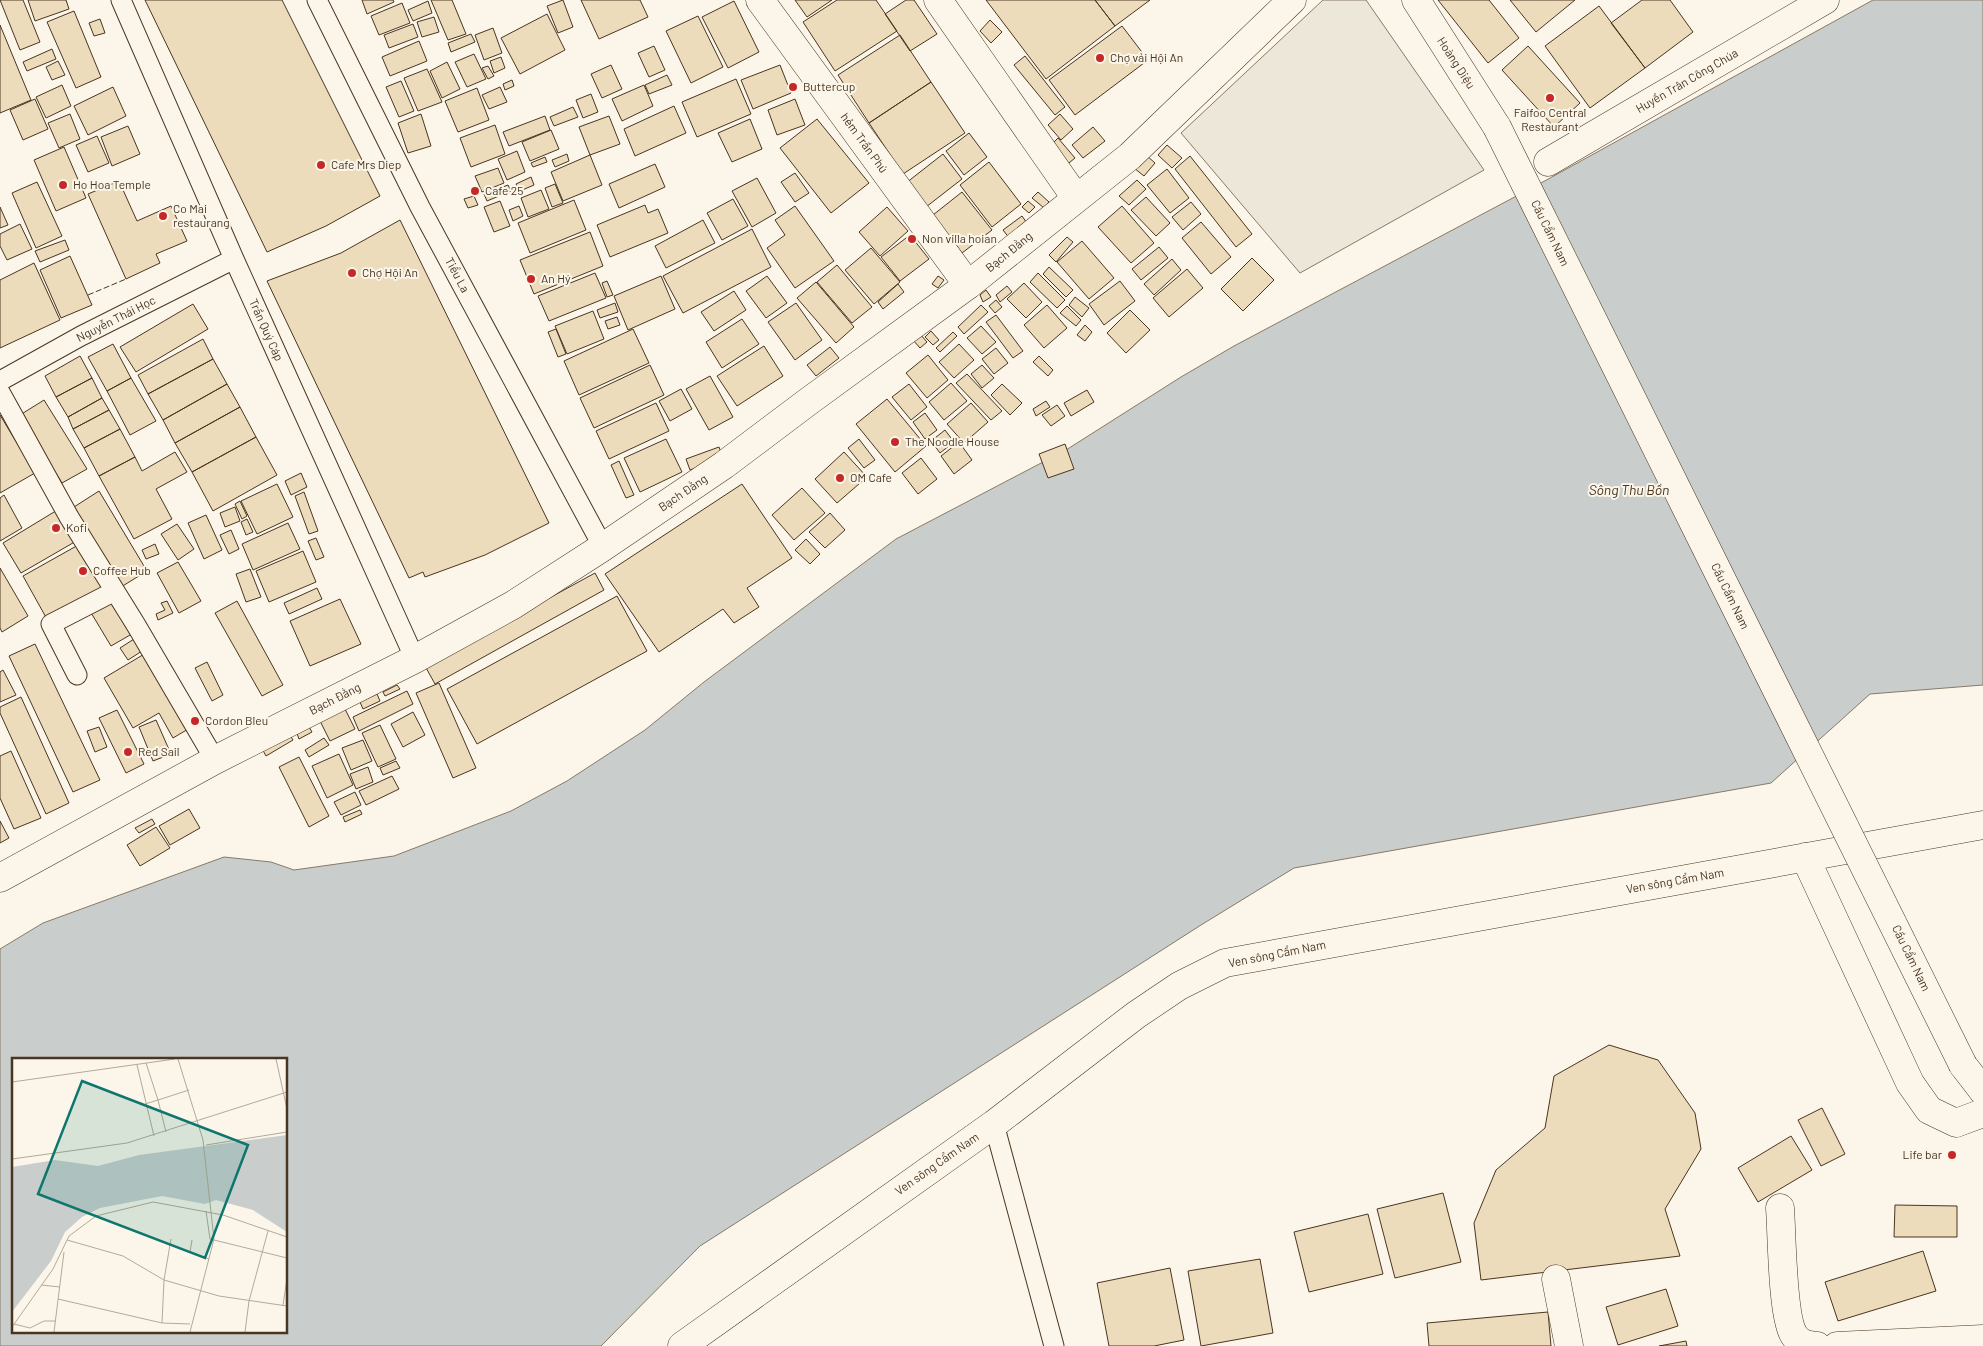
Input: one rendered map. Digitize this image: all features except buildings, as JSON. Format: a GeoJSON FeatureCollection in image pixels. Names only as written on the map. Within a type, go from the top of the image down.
{"type":"FeatureCollection","features":[{"type":"Feature","properties":{"kind":"street","name":"hẻm Trần Phú"},"geometry":{"type":"LineString","coordinates":[[760,0],[968,285]]}},
{"type":"Feature","properties":{"kind":"street"},"geometry":{"type":"LineString","coordinates":[[938,0],[1076,198]]}},
{"type":"Feature","properties":{"kind":"street","name":"Bạch Đằng"},"geometry":{"type":"LineString","coordinates":[[0,878],[215,760],[415,659],[513,605],[724,465],[808,401],[968,285],[1130,156],[1292,0]]}},
{"type":"Feature","properties":{"kind":"street","name":"Hoàng Diệu"},"geometry":{"type":"LineString","coordinates":[[1416,0],[1497,127]]}},
{"type":"Feature","properties":{"kind":"street","name":"Huyền Trân Công Chúa"},"geometry":{"type":"LineString","coordinates":[[1548,162],[1826,0]]}},
{"type":"Feature","properties":{"kind":"street","name":"Cầu Cẩm Nam"},"geometry":{"type":"LineString","coordinates":[[1497,127],[1963,1065],[1983,1091]]}},
{"type":"Feature","properties":{"kind":"street","name":"Ven sông Cẩm Nam"},"geometry":{"type":"LineString","coordinates":[[682,1346],[994,1124],[1136,1015],[1179,986],[1225,963],[1983,825]]}},
{"type":"Feature","properties":{"kind":"street"},"geometry":{"type":"LineString","coordinates":[[1806,858],[1910,1083],[1929,1110],[1956,1123],[1983,1113]]}},
{"type":"Feature","properties":{"kind":"street"},"geometry":{"type":"LineString","coordinates":[[1780,1208],[1786,1311],[1793,1334],[1802,1344],[1817,1346]]}},
{"type":"Feature","properties":{"kind":"street"},"geometry":{"type":"LineString","coordinates":[[1556,1280],[1569,1346]]}},
{"type":"Feature","properties":{"kind":"street"},"geometry":{"type":"LineString","coordinates":[[1837,1346],[1983,1339]]}},
{"type":"Feature","properties":{"kind":"lane","name":"Trần Quý Cáp"},"geometry":{"type":"LineString","coordinates":[[121,0],[234,259],[415,659]]}},
{"type":"Feature","properties":{"kind":"lane","name":"Tiểu La"},"geometry":{"type":"LineString","coordinates":[[317,0],[420,207],[603,547]]}},
{"type":"Feature","properties":{"kind":"lane","name":"Nguyễn Thái Học"},"geometry":{"type":"LineString","coordinates":[[0,381],[81,336],[234,259]]}},
{"type":"Feature","properties":{"kind":"lane"},"geometry":{"type":"LineString","coordinates":[[0,392],[70,517],[116,591],[215,760]]}},
{"type":"Feature","properties":{"kind":"lane"},"geometry":{"type":"LineString","coordinates":[[77,675],[51,624],[116,591]]}},
{"type":"Feature","properties":{"kind":"lane"},"geometry":{"type":"LineString","coordinates":[[994,1124],[1054,1346]]}},
{"type":"Feature","properties":{"kind":"shaded area"},"geometry":{"type":"Polygon","coordinates":[[[1323,0],[1366,0],[1484,170],[1300,273],[1181,133],[1323,0]]]}},
{"type":"Feature","properties":{"kind":"water","name":"Sông Thu Bồn"},"geometry":{"type":"Polygon","coordinates":[[[1873,0],[1983,0],[1983,685],[1870,694],[1771,783],[1294,868],[1201,925],[700,1246],[601,1346],[0,1346],[0,949],[43,923],[224,857],[271,862],[294,870],[394,856],[511,811],[567,781],[645,730],[704,682],[896,539],[1066,450],[1181,377],[1234,346],[1541,183],[1873,0]]]}},
{"type":"Feature","properties":{"kind":"fence"},"geometry":{"type":"LineString","coordinates":[[88,295],[126,279]]}},
{"type":"Feature","properties":{"kind":"place","name":"Chợ vải Hội An"},"geometry":{"type":"Point","coordinates":[1100,58]}},
{"type":"Feature","properties":{"kind":"place","name":"Buttercup"},"geometry":{"type":"Point","coordinates":[793,87]}},
{"type":"Feature","properties":{"kind":"place","name":"Faifoo Central Restaurant"},"geometry":{"type":"Point","coordinates":[1550,98]}},
{"type":"Feature","properties":{"kind":"place","name":"Cafe Mrs Diep"},"geometry":{"type":"Point","coordinates":[321,165]}},
{"type":"Feature","properties":{"kind":"place","name":"Ho Hoa Temple"},"geometry":{"type":"Point","coordinates":[63,185]}},
{"type":"Feature","properties":{"kind":"place","name":"Cafe 25"},"geometry":{"type":"Point","coordinates":[475,191]}},
{"type":"Feature","properties":{"kind":"place","name":"Co Mai restaurang"},"geometry":{"type":"Point","coordinates":[163,216]}},
{"type":"Feature","properties":{"kind":"place","name":"Non villa hoian"},"geometry":{"type":"Point","coordinates":[912,239]}},
{"type":"Feature","properties":{"kind":"place","name":"Chợ Hội An"},"geometry":{"type":"Point","coordinates":[352,273]}},
{"type":"Feature","properties":{"kind":"place","name":"An Hý"},"geometry":{"type":"Point","coordinates":[531,279]}},
{"type":"Feature","properties":{"kind":"place","name":"The Noodle House"},"geometry":{"type":"Point","coordinates":[895,442]}},
{"type":"Feature","properties":{"kind":"place","name":"OM Cafe"},"geometry":{"type":"Point","coordinates":[840,478]}},
{"type":"Feature","properties":{"kind":"place","name":"Kofi"},"geometry":{"type":"Point","coordinates":[56,528]}},
{"type":"Feature","properties":{"kind":"place","name":"Coffee Hub"},"geometry":{"type":"Point","coordinates":[83,571]}},
{"type":"Feature","properties":{"kind":"place","name":"Cordon Bleu"},"geometry":{"type":"Point","coordinates":[195,721]}},
{"type":"Feature","properties":{"kind":"place","name":"Red Sail"},"geometry":{"type":"Point","coordinates":[128,752]}},
{"type":"Feature","properties":{"kind":"place","name":"Life bar"},"geometry":{"type":"Point","coordinates":[1952,1155]}}]}
